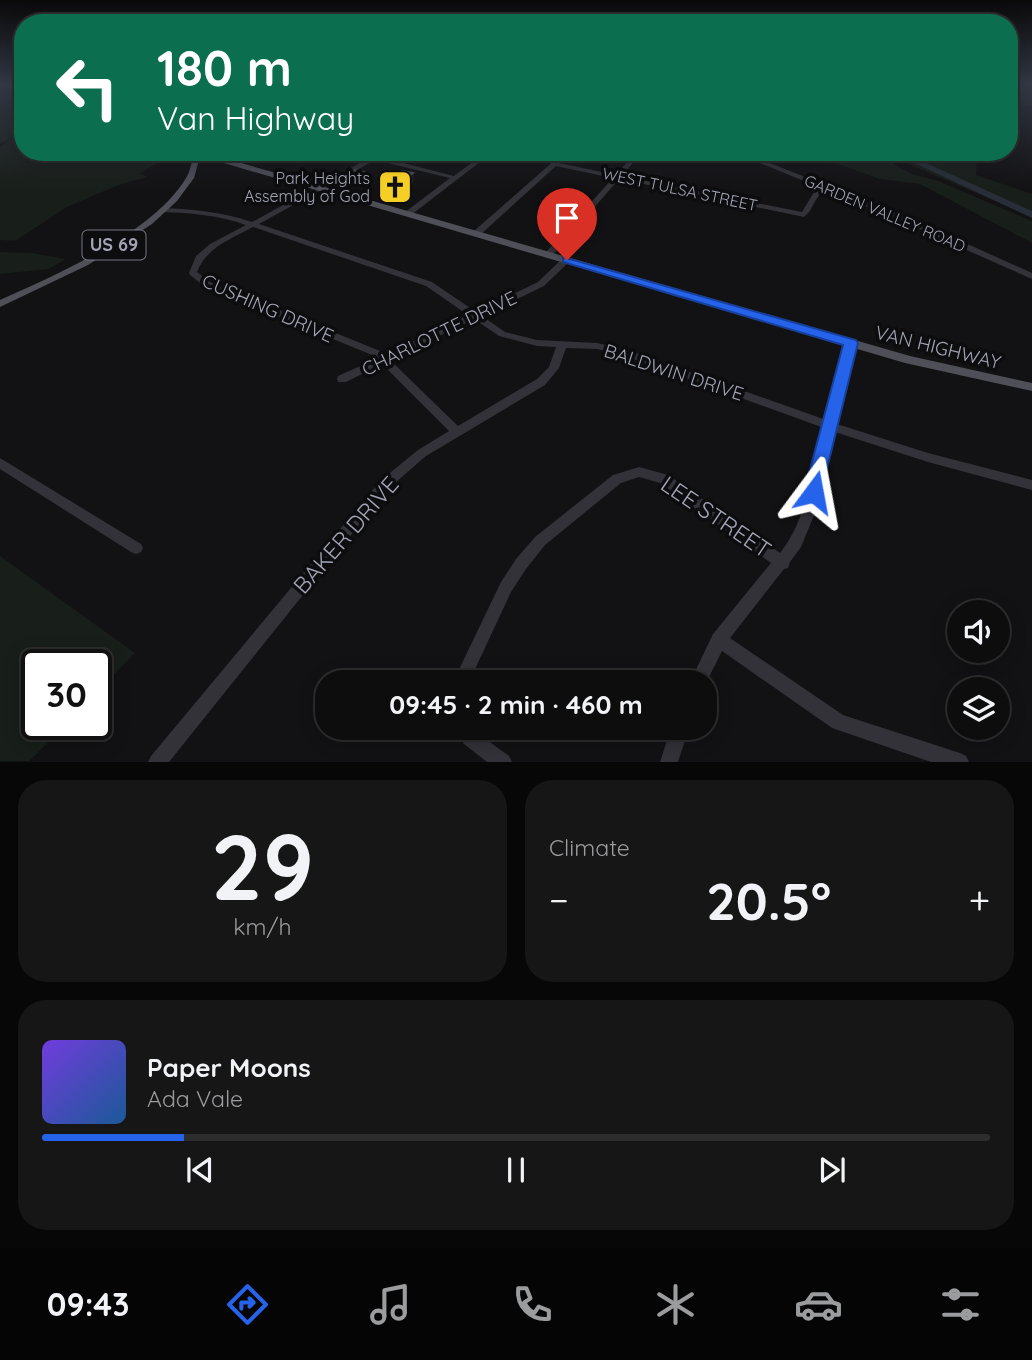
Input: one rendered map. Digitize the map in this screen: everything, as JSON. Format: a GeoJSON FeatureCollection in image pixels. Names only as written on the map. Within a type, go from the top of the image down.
{"type":"FeatureCollection","features":[{"type":"Feature","properties":{"kind":"main road","name":"US 69"},"geometry":{"type":"LineString","coordinates":[[0,304],[88,261],[162,211],[188,183],[199,161]]}},
{"type":"Feature","properties":{"kind":"main road","name":"VAN HIGHWAY"},"geometry":{"type":"LineString","coordinates":[[243,161],[323,188],[851,343],[962,373],[1032,387]]}},
{"type":"Feature","properties":{"kind":"street","name":"CUSHING DRIVE"},"geometry":{"type":"LineString","coordinates":[[370,161],[205,251],[193,273],[197,278],[384,358],[457,432]]}},
{"type":"Feature","properties":{"kind":"street"},"geometry":{"type":"LineString","coordinates":[[387,161],[456,178]]}},
{"type":"Feature","properties":{"kind":"street"},"geometry":{"type":"LineString","coordinates":[[408,213],[478,161]]}},
{"type":"Feature","properties":{"kind":"street"},"geometry":{"type":"LineString","coordinates":[[477,233],[558,161]]}},
{"type":"Feature","properties":{"kind":"street"},"geometry":{"type":"LineString","coordinates":[[549,254],[631,161]]}},
{"type":"Feature","properties":{"kind":"street","name":"GARDEN VALLEY ROAD"},"geometry":{"type":"LineString","coordinates":[[758,161],[1032,276]]}},
{"type":"Feature","properties":{"kind":"street","name":"WEST TULSA STREET"},"geometry":{"type":"LineString","coordinates":[[555,164],[804,215],[816,193],[826,188]]}},
{"type":"Feature","properties":{"kind":"street","name":"BALDWIN DRIVE"},"geometry":{"type":"LineString","coordinates":[[162,211],[218,213],[254,224],[429,284],[502,334],[537,343],[624,352],[829,425],[959,467],[1032,485]]}},
{"type":"Feature","properties":{"kind":"street","name":"CHARLOTTE DRIVE"},"geometry":{"type":"LineString","coordinates":[[342,379],[541,284],[567,260]]}},
{"type":"Feature","properties":{"kind":"street"},"geometry":{"type":"LineString","coordinates":[[704,670],[719,640],[783,563],[796,543],[810,508],[851,343]]}},
{"type":"Feature","properties":{"kind":"street","name":"BAKER DRIVE"},"geometry":{"type":"LineString","coordinates":[[157,761],[384,485],[422,453],[549,375],[558,360],[562,344]]}},
{"type":"Feature","properties":{"kind":"street"},"geometry":{"type":"LineString","coordinates":[[0,463],[136,548]]}},
{"type":"Feature","properties":{"kind":"street","name":"LEE STREET"},"geometry":{"type":"LineString","coordinates":[[467,670],[506,587],[521,564],[540,541],[617,479],[639,472],[664,479],[783,563]]}},
{"type":"Feature","properties":{"kind":"street"},"geometry":{"type":"LineString","coordinates":[[719,640],[838,722],[960,761]]}},
{"type":"Feature","properties":{"kind":"street"},"geometry":{"type":"LineString","coordinates":[[474,740],[503,761]]}},
{"type":"Feature","properties":{"kind":"street"},"geometry":{"type":"LineString","coordinates":[[669,761],[676,740]]}},
{"type":"Feature","properties":{"kind":"shaded area"},"geometry":{"type":"Polygon","coordinates":[[[0,120],[14,120],[14,137],[0,144],[0,120]]]}},
{"type":"Feature","properties":{"kind":"shaded area"},"geometry":{"type":"Polygon","coordinates":[[[14,137],[14,161],[161,161],[139,174],[148,177],[121,184],[67,207],[15,241],[0,240],[0,147],[14,137]]]}},
{"type":"Feature","properties":{"kind":"shaded area"},"geometry":{"type":"Polygon","coordinates":[[[814,161],[888,161],[912,174],[938,181],[1032,221],[1032,243],[920,184],[880,179],[838,164],[814,161]]]}},
{"type":"Feature","properties":{"kind":"shaded area"},"geometry":{"type":"Polygon","coordinates":[[[902,161],[977,161],[976,175],[1032,194],[1032,217],[902,161]]]}},
{"type":"Feature","properties":{"kind":"shaded area"},"geometry":{"type":"Polygon","coordinates":[[[0,252],[32,253],[66,259],[49,269],[0,274],[0,252]]]}},
{"type":"Feature","properties":{"kind":"shaded area"},"geometry":{"type":"Polygon","coordinates":[[[0,556],[135,653],[112,677],[112,649],[21,649],[21,740],[51,740],[29,761],[0,761],[0,556]]]}},
{"type":"Feature","properties":{"kind":"building"},"geometry":{"type":"Polygon","coordinates":[[[355,170],[368,173],[360,178],[346,175],[355,170]]]}},
{"type":"Feature","properties":{"kind":"building"},"geometry":{"type":"Polygon","coordinates":[[[402,171],[413,173],[397,184],[385,182],[402,171]]]}},
{"type":"Feature","properties":{"kind":"waterway"},"geometry":{"type":"LineString","coordinates":[[915,161],[1032,215]]}},
{"type":"Feature","properties":{"kind":"place","name":"Park Heights Assembly of God"},"geometry":{"type":"Point","coordinates":[395,187]}},
{"type":"Feature","properties":{"kind":"route"},"geometry":{"type":"LineString","coordinates":[[567,260],[851,343],[814,492]]}}]}
